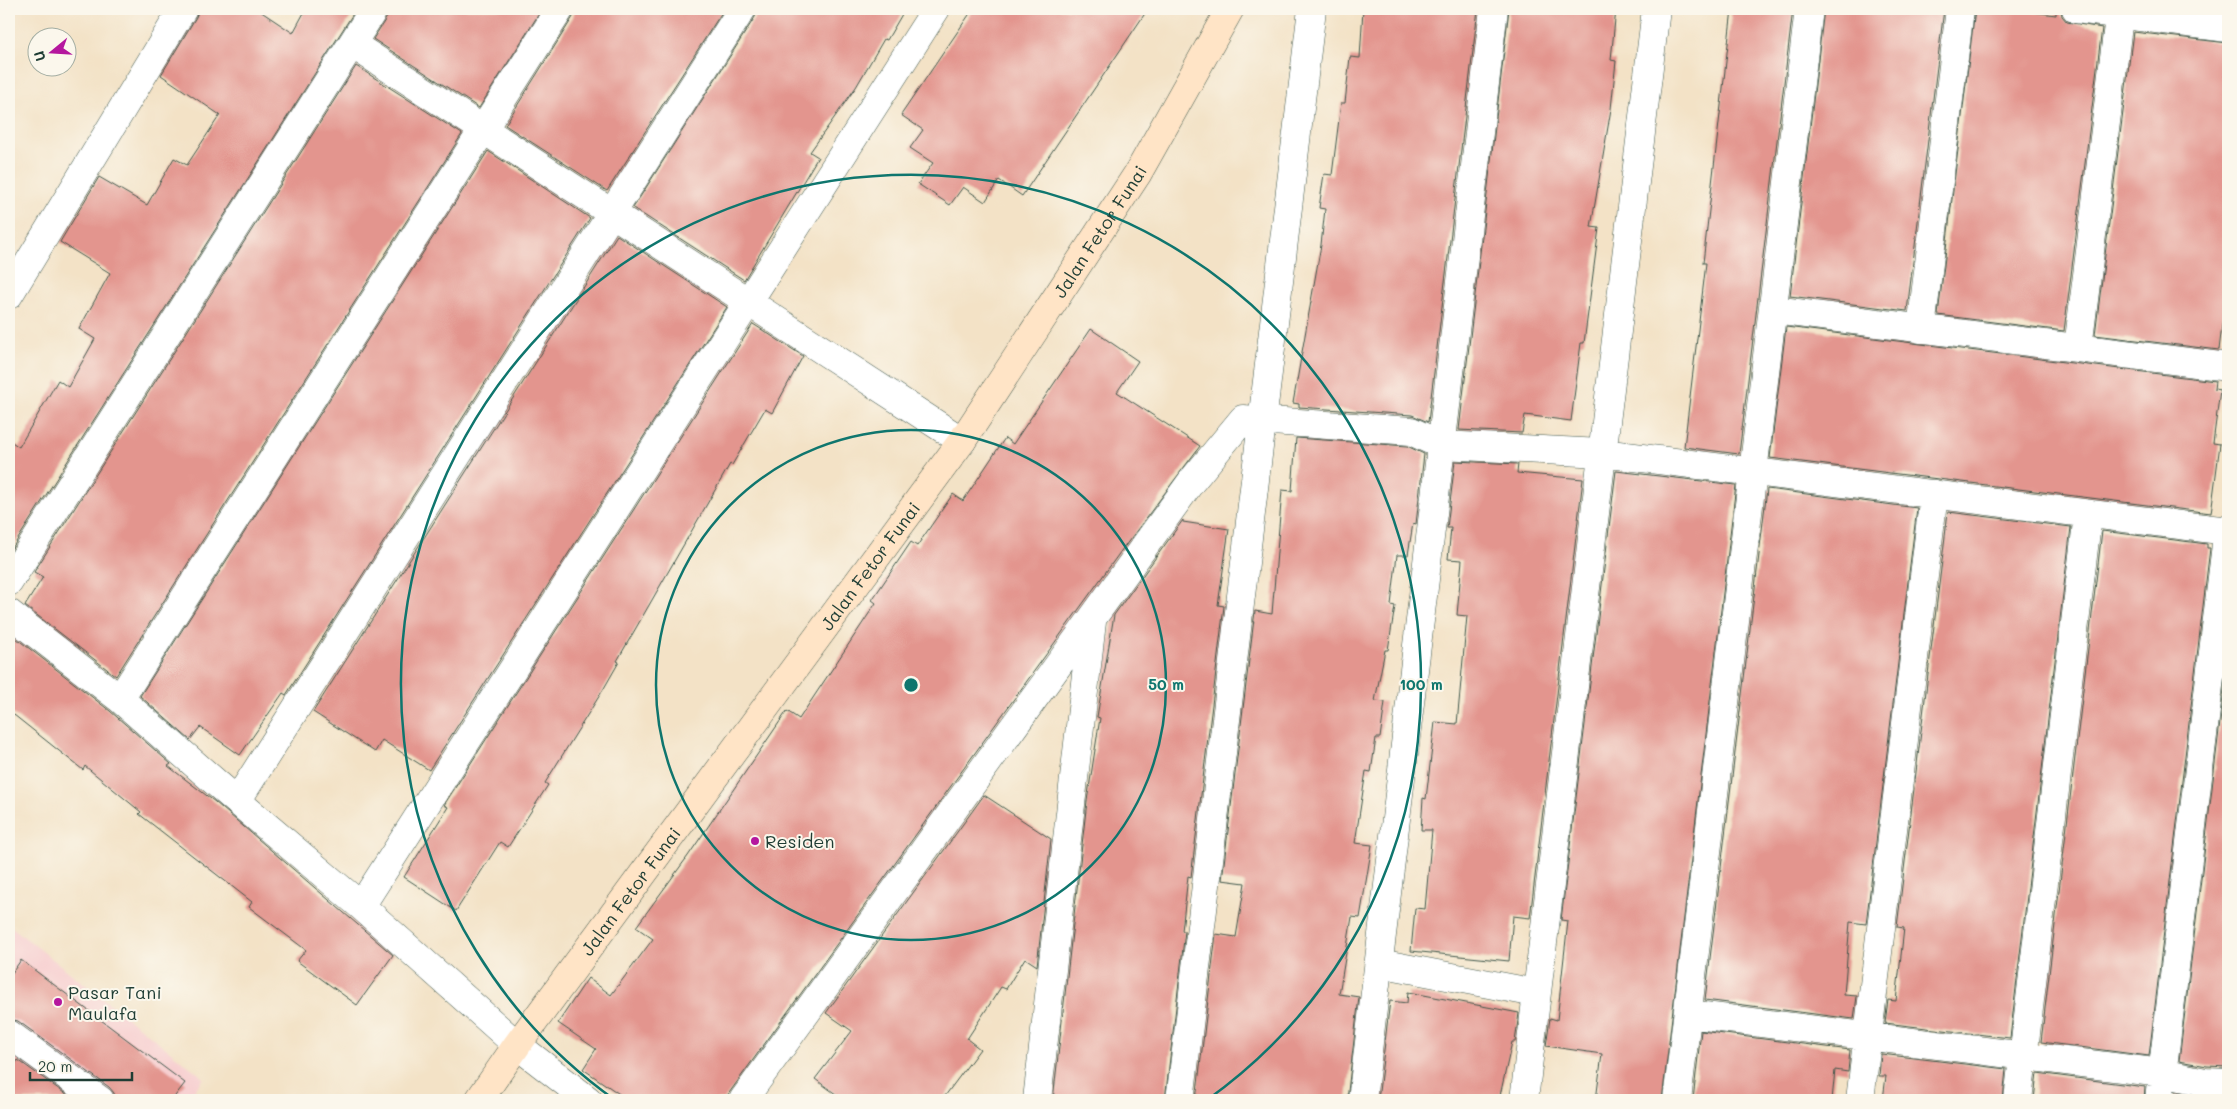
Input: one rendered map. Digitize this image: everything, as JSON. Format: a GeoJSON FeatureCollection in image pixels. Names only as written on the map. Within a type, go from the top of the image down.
{"type":"FeatureCollection","features":[{"type":"Feature","properties":{"kind":"street"},"geometry":{"type":"LineString","coordinates":[[9,582],[374,9]]}},
{"type":"Feature","properties":{"kind":"street"},"geometry":{"type":"LineString","coordinates":[[120,699],[560,9]]}},
{"type":"Feature","properties":{"kind":"street"},"geometry":{"type":"LineString","coordinates":[[237,801],[742,9]]}},
{"type":"Feature","properties":{"kind":"street"},"geometry":{"type":"LineString","coordinates":[[361,906],[936,9]]}},
{"type":"Feature","properties":{"kind":"street","name":"Jalan Fetor Funai"},"geometry":{"type":"LineString","coordinates":[[479,1100],[517,1045],[962,441],[1138,173],[1230,9]]}},
{"type":"Feature","properties":{"kind":"street"},"geometry":{"type":"LineString","coordinates":[[1180,1100],[1312,9]]}},
{"type":"Feature","properties":{"kind":"street"},"geometry":{"type":"LineString","coordinates":[[1362,1100],[1494,9]]}},
{"type":"Feature","properties":{"kind":"street"},"geometry":{"type":"LineString","coordinates":[[1524,1100],[1656,9]]}},
{"type":"Feature","properties":{"kind":"street"},"geometry":{"type":"LineString","coordinates":[[1677,1100],[1809,9]]}},
{"type":"Feature","properties":{"kind":"street"},"geometry":{"type":"LineString","coordinates":[[1921,329],[1960,9]]}},
{"type":"Feature","properties":{"kind":"street"},"geometry":{"type":"LineString","coordinates":[[2076,9],[2120,11],[2228,28]]}},
{"type":"Feature","properties":{"kind":"street"},"geometry":{"type":"LineString","coordinates":[[2078,348],[2120,11]]}},
{"type":"Feature","properties":{"kind":"street"},"geometry":{"type":"LineString","coordinates":[[9,295],[172,12]]}},
{"type":"Feature","properties":{"kind":"street"},"geometry":{"type":"LineString","coordinates":[[352,44],[962,441]]}},
{"type":"Feature","properties":{"kind":"street"},"geometry":{"type":"LineString","coordinates":[[1773,310],[2228,367]]}},
{"type":"Feature","properties":{"kind":"street"},"geometry":{"type":"LineString","coordinates":[[742,1100],[1092,621],[1191,482],[1243,419],[1411,431],[1441,445],[1602,453],[2228,530],[2159,1100]]}},
{"type":"Feature","properties":{"kind":"street"},"geometry":{"type":"LineString","coordinates":[[1860,1100],[1934,494]]}},
{"type":"Feature","properties":{"kind":"street"},"geometry":{"type":"LineString","coordinates":[[2018,1100],[2088,514]]}},
{"type":"Feature","properties":{"kind":"street"},"geometry":{"type":"LineString","coordinates":[[9,613],[120,699],[361,906],[517,1045],[588,1100]]}},
{"type":"Feature","properties":{"kind":"street"},"geometry":{"type":"LineString","coordinates":[[1037,1100],[1092,621]]}},
{"type":"Feature","properties":{"kind":"street"},"geometry":{"type":"LineString","coordinates":[[1379,963],[1536,993]]}},
{"type":"Feature","properties":{"kind":"street"},"geometry":{"type":"LineString","coordinates":[[1688,1014],[2162,1073],[2205,1082],[2228,1083]]}},
{"type":"Feature","properties":{"kind":"street"},"geometry":{"type":"LineString","coordinates":[[9,1034],[100,1100]]}},
{"type":"Feature","properties":{"kind":"shaded area","name":"Pasar Tani Maulafa"},"geometry":{"type":"Polygon","coordinates":[[[9,925],[204,1078],[187,1100],[9,1100],[9,925]]]}},
{"type":"Feature","properties":{"kind":"building"},"geometry":{"type":"Polygon","coordinates":[[[199,9],[257,9],[293,33],[306,9],[356,9],[9,553],[9,440],[19,447],[58,380],[68,387],[95,339],[79,329],[110,273],[60,242],[99,177],[147,205],[174,158],[187,165],[220,115],[161,75],[199,9]]]}},
{"type":"Feature","properties":{"kind":"building"},"geometry":{"type":"Polygon","coordinates":[[[389,9],[542,9],[479,108],[373,39],[387,17],[389,9]]]}},
{"type":"Feature","properties":{"kind":"building"},"geometry":{"type":"Polygon","coordinates":[[[575,9],[724,9],[607,191],[505,125],[573,17],[575,9]]]}},
{"type":"Feature","properties":{"kind":"building"},"geometry":{"type":"Polygon","coordinates":[[[757,9],[905,9],[887,40],[884,39],[856,87],[810,152],[818,157],[744,280],[633,208],[755,17],[757,9]]]}},
{"type":"Feature","properties":{"kind":"building"},"geometry":{"type":"Polygon","coordinates":[[[973,9],[1148,9],[1022,196],[999,180],[985,202],[963,187],[950,205],[918,184],[933,163],[910,148],[923,130],[901,115],[973,9]]]}},
{"type":"Feature","properties":{"kind":"building"},"geometry":{"type":"Polygon","coordinates":[[[1363,9],[1478,9],[1428,422],[1412,415],[1299,407],[1299,404],[1293,403],[1321,245],[1325,209],[1319,208],[1324,174],[1332,175],[1341,103],[1345,103],[1350,57],[1360,58],[1363,9]]]}},
{"type":"Feature","properties":{"kind":"building"},"geometry":{"type":"Polygon","coordinates":[[[1509,9],[1616,9],[1611,60],[1616,61],[1611,109],[1591,227],[1599,228],[1584,343],[1581,343],[1571,421],[1525,415],[1522,433],[1459,430],[1509,9]]]}},
{"type":"Feature","properties":{"kind":"building"},"geometry":{"type":"Polygon","coordinates":[[[1732,9],[1793,9],[1739,454],[1684,447],[1706,263],[1703,263],[1732,9]]]}},
{"type":"Feature","properties":{"kind":"building"},"geometry":{"type":"Polygon","coordinates":[[[1824,9],[1944,9],[1907,311],[1790,296],[1824,9]]]}},
{"type":"Feature","properties":{"kind":"building"},"geometry":{"type":"Polygon","coordinates":[[[1975,9],[2008,9],[2056,15],[2056,9],[2061,9],[2062,16],[2067,22],[2102,28],[2064,331],[1938,315],[1975,9]]]}},
{"type":"Feature","properties":{"kind":"building"},"geometry":{"type":"Polygon","coordinates":[[[2133,32],[2228,43],[2228,302],[2225,301],[2219,350],[2095,335],[2133,32]]]}},
{"type":"Feature","properties":{"kind":"building"},"geometry":{"type":"Polygon","coordinates":[[[356,66],[462,134],[116,676],[25,606],[43,577],[34,572],[356,66]]]}},
{"type":"Feature","properties":{"kind":"building"},"geometry":{"type":"Polygon","coordinates":[[[488,151],[590,218],[286,695],[283,693],[240,755],[200,727],[190,740],[140,696],[488,151]]]}},
{"type":"Feature","properties":{"kind":"building"},"geometry":{"type":"Polygon","coordinates":[[[617,235],[727,307],[429,770],[382,740],[375,752],[313,712],[617,235]]]}},
{"type":"Feature","properties":{"kind":"building"},"geometry":{"type":"Polygon","coordinates":[[[753,324],[803,356],[772,413],[765,409],[732,465],[730,464],[617,661],[619,662],[603,690],[545,783],[548,785],[508,847],[500,842],[456,911],[404,877],[448,807],[444,805],[753,324]]]}},
{"type":"Feature","properties":{"kind":"building"},"geometry":{"type":"Polygon","coordinates":[[[1786,327],[2215,381],[2214,389],[2220,390],[2213,443],[2220,444],[2211,513],[1770,458],[1786,327]]]}},
{"type":"Feature","properties":{"kind":"building"},"geometry":{"type":"Polygon","coordinates":[[[1091,329],[1138,361],[1117,392],[1200,446],[1125,546],[1126,544],[724,1100],[628,1100],[583,1069],[596,1049],[558,1023],[588,978],[611,995],[653,939],[636,927],[688,856],[787,711],[799,719],[876,603],[872,600],[911,542],[917,546],[953,494],[963,501],[1005,438],[1013,444],[1091,329]]]}},
{"type":"Feature","properties":{"kind":"building"},"geometry":{"type":"Polygon","coordinates":[[[1296,438],[1407,446],[1424,454],[1416,524],[1413,523],[1408,555],[1397,555],[1391,605],[1395,606],[1388,650],[1385,650],[1375,701],[1385,702],[1380,738],[1376,738],[1371,772],[1366,771],[1355,843],[1372,845],[1360,918],[1352,917],[1339,994],[1359,997],[1347,1100],[1196,1100],[1216,934],[1236,937],[1245,883],[1222,880],[1255,611],[1272,614],[1282,490],[1292,491],[1296,438]]]}},
{"type":"Feature","properties":{"kind":"building"},"geometry":{"type":"Polygon","coordinates":[[[1455,461],[1518,464],[1517,473],[1583,479],[1530,918],[1513,916],[1509,961],[1411,951],[1415,908],[1425,909],[1432,830],[1421,830],[1423,798],[1426,799],[1435,722],[1457,724],[1467,616],[1457,615],[1462,560],[1448,559],[1451,528],[1447,528],[1455,461]]]}},
{"type":"Feature","properties":{"kind":"building"},"geometry":{"type":"Polygon","coordinates":[[[1616,471],[1736,485],[1662,1100],[1596,1100],[1602,1054],[1546,1046],[1550,1018],[1557,1020],[1568,921],[1561,920],[1616,471]]]}},
{"type":"Feature","properties":{"kind":"building"},"geometry":{"type":"Polygon","coordinates":[[[1767,489],[1917,508],[1866,924],[1850,922],[1844,995],[1857,996],[1854,1019],[1705,1000],[1767,489]]]}},
{"type":"Feature","properties":{"kind":"building"},"geometry":{"type":"Polygon","coordinates":[[[1948,512],[2071,527],[2010,1038],[1885,1023],[1888,1000],[1896,1001],[1904,928],[1897,927],[1948,512]]]}},
{"type":"Feature","properties":{"kind":"building"},"geometry":{"type":"Polygon","coordinates":[[[1183,520],[1183,522],[1229,529],[1218,605],[1224,606],[1191,877],[1188,876],[1182,931],[1185,931],[1165,1100],[1053,1100],[1087,801],[1100,718],[1097,717],[1114,615],[1183,520]]]}},
{"type":"Feature","properties":{"kind":"building"},"geometry":{"type":"Polygon","coordinates":[[[2102,531],[2207,544],[2207,548],[2210,548],[2149,1056],[2041,1042],[2102,531]]]}},
{"type":"Feature","properties":{"kind":"building"},"geometry":{"type":"Polygon","coordinates":[[[12,635],[110,711],[171,764],[168,766],[215,802],[393,955],[357,1005],[297,961],[306,950],[249,907],[252,902],[139,814],[141,812],[85,766],[83,770],[9,711],[9,638],[12,635]]]}},
{"type":"Feature","properties":{"kind":"building"},"geometry":{"type":"Polygon","coordinates":[[[2228,656],[2228,1067],[2207,1066],[2179,1061],[2228,656]]]}},
{"type":"Feature","properties":{"kind":"building"},"geometry":{"type":"Polygon","coordinates":[[[984,795],[1051,839],[1037,966],[1025,958],[1006,989],[1001,987],[967,1039],[980,1049],[942,1100],[844,1100],[815,1079],[852,1031],[826,1013],[984,795]]]}},
{"type":"Feature","properties":{"kind":"building"},"geometry":{"type":"Polygon","coordinates":[[[21,960],[185,1083],[172,1100],[115,1100],[114,1093],[109,1087],[18,1021],[9,1019],[9,977],[21,960]]]}},
{"type":"Feature","properties":{"kind":"building"},"geometry":{"type":"Polygon","coordinates":[[[1408,992],[1519,1013],[1515,1042],[1512,1042],[1499,1100],[1378,1100],[1390,1001],[1407,1003],[1408,992]]]}},
{"type":"Feature","properties":{"kind":"building"},"geometry":{"type":"Polygon","coordinates":[[[1701,1031],[1850,1050],[1848,1072],[1835,1070],[1832,1100],[1693,1100],[1701,1031]]]}},
{"type":"Feature","properties":{"kind":"building"},"geometry":{"type":"Polygon","coordinates":[[[1881,1054],[2006,1069],[2003,1100],[1883,1100],[1886,1076],[1879,1076],[1881,1054]]]}},
{"type":"Feature","properties":{"kind":"building"},"geometry":{"type":"Polygon","coordinates":[[[18,1060],[74,1100],[9,1100],[9,1073],[18,1060]]]}},
{"type":"Feature","properties":{"kind":"building"},"geometry":{"type":"Polygon","coordinates":[[[2037,1073],[2145,1087],[2144,1100],[2034,1100],[2037,1073]]]}},
{"type":"Feature","properties":{"kind":"building"},"geometry":{"type":"Polygon","coordinates":[[[2176,1092],[2202,1097],[2228,1098],[2228,1100],[2175,1100],[2176,1092]]]}},
{"type":"Feature","properties":{"kind":"place","name":"Residen"},"geometry":{"type":"Point","coordinates":[755,841]}},
{"type":"Feature","properties":{"kind":"place","name":"Pasar Tani Maulafa"},"geometry":{"type":"Point","coordinates":[58,1002]}}]}
